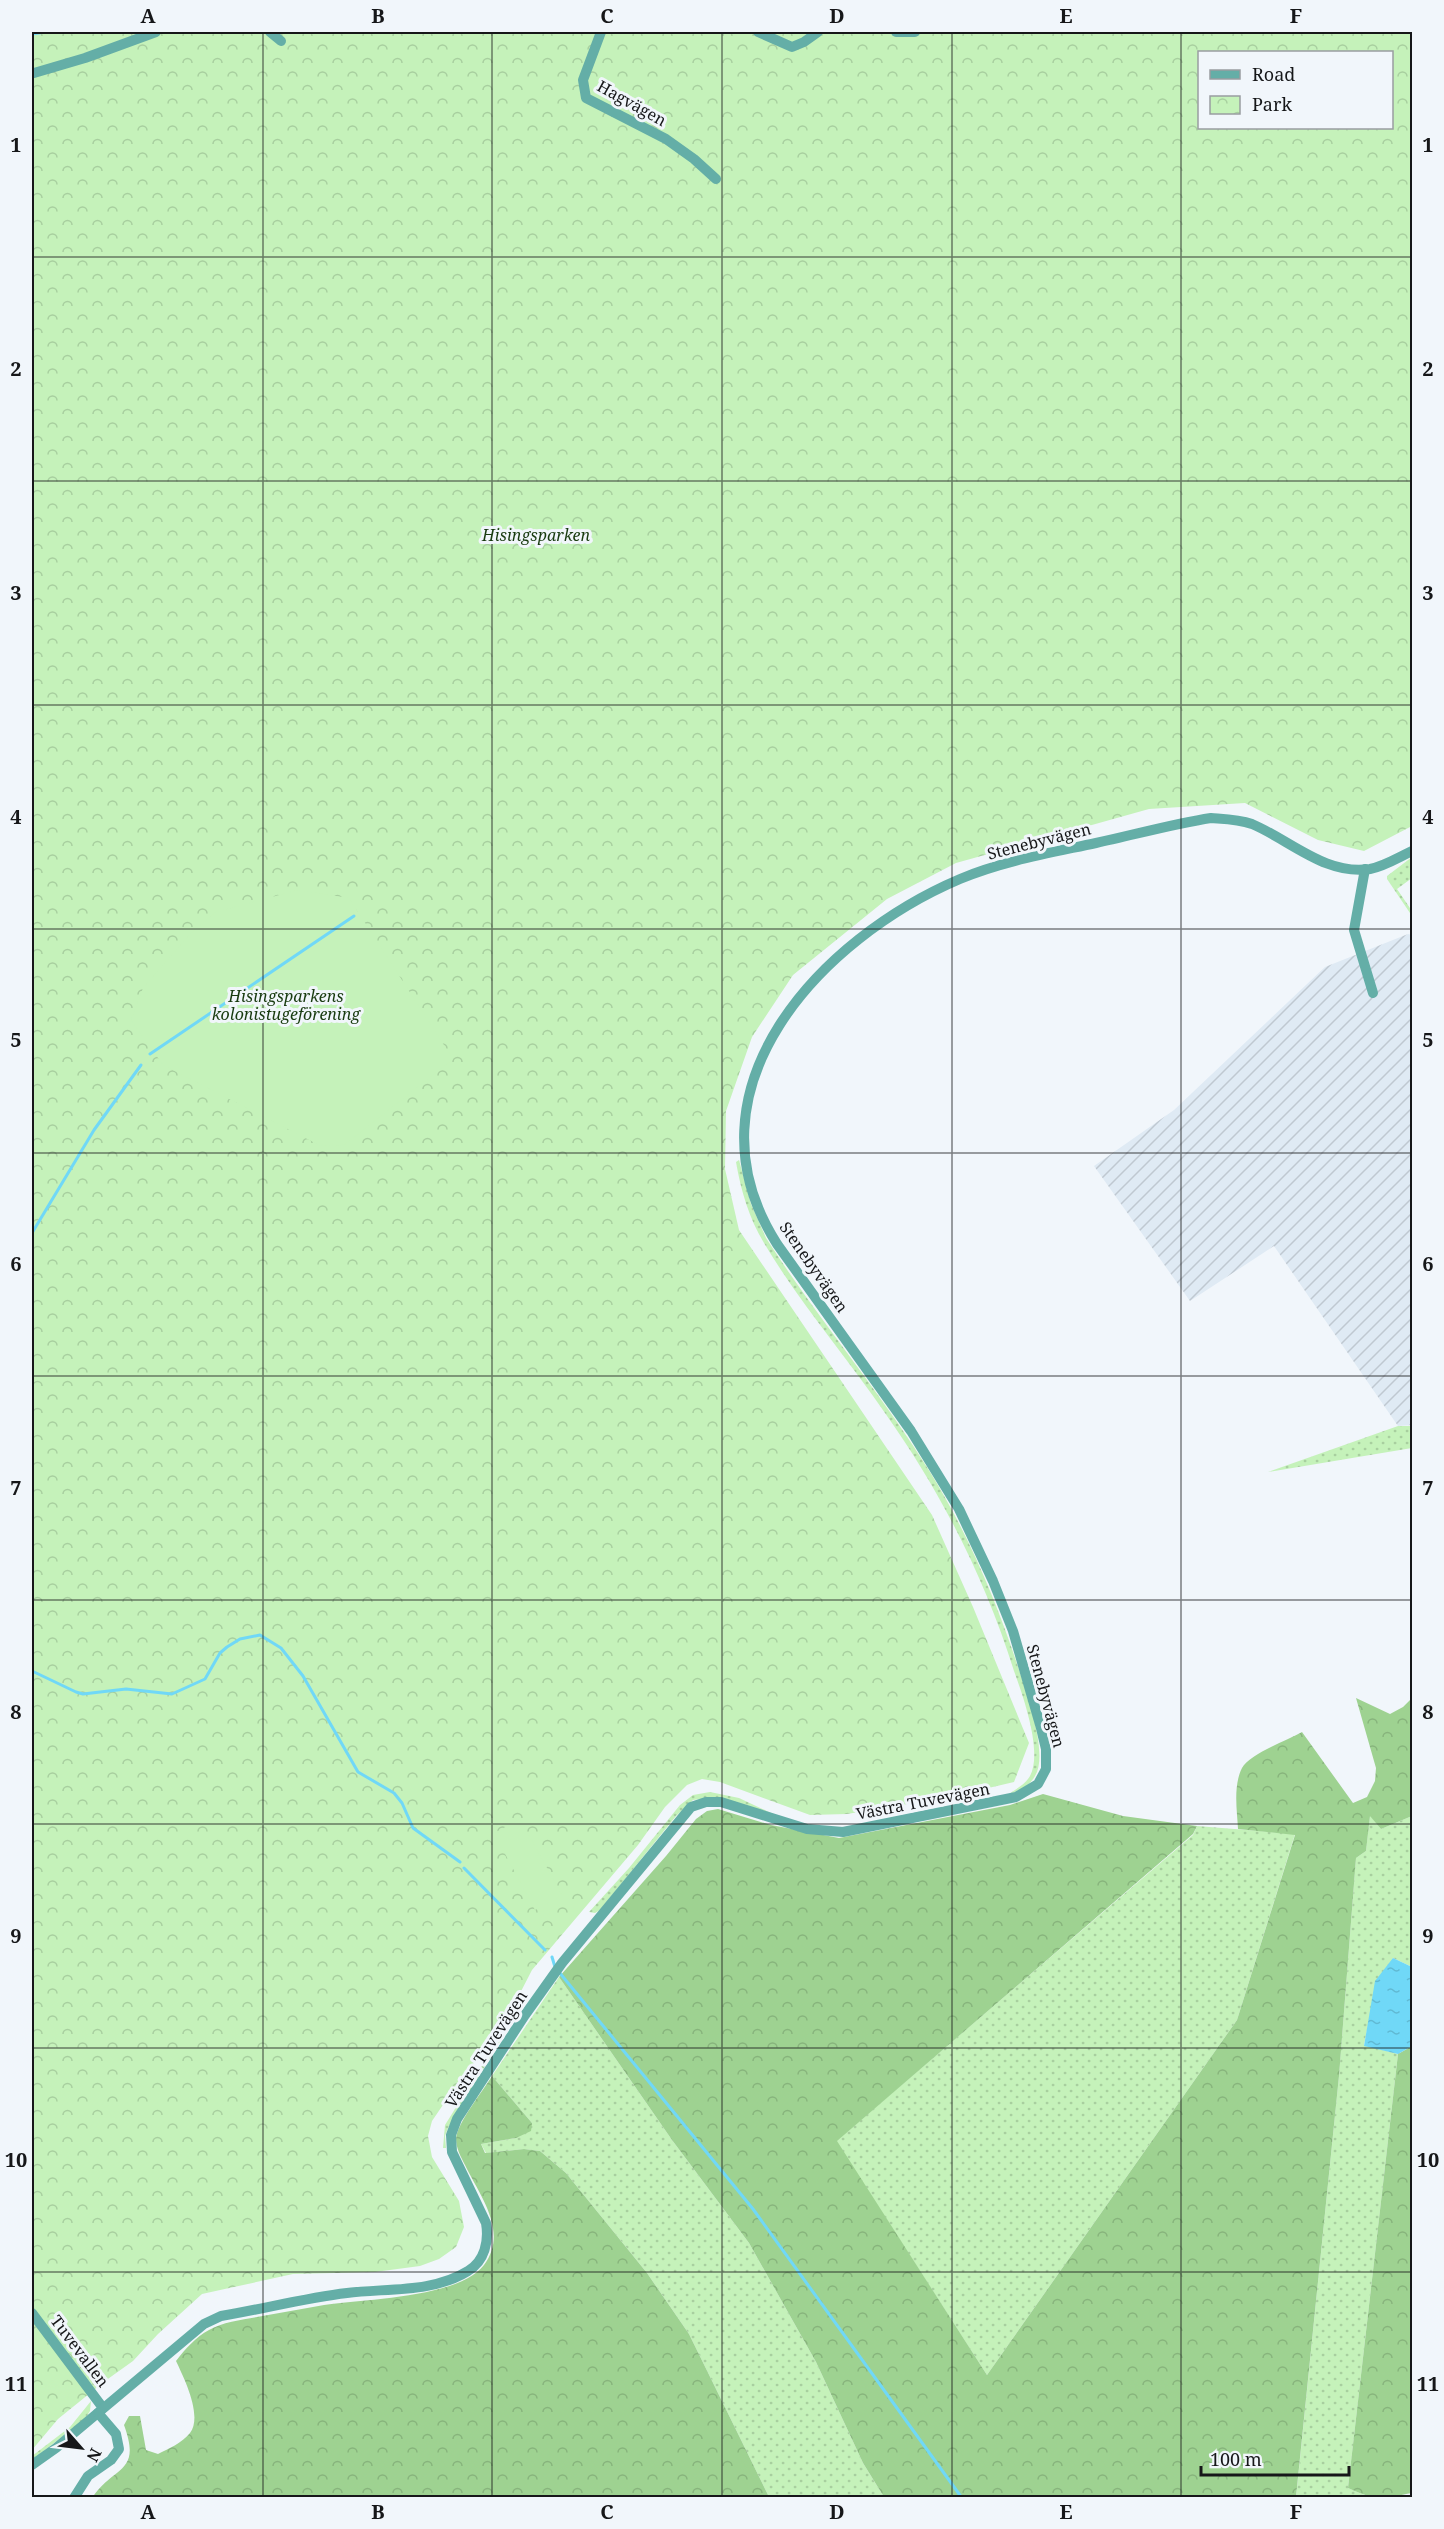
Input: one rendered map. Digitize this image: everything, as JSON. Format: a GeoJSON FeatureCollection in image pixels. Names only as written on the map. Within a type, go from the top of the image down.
{"type":"FeatureCollection","features":[{"type":"Feature","properties":{"kind":"street"},"geometry":{"type":"LineString","coordinates":[[34,73],[85,58],[156,32]]}},
{"type":"Feature","properties":{"kind":"street"},"geometry":{"type":"LineString","coordinates":[[270,32],[281,41]]}},
{"type":"Feature","properties":{"kind":"street","name":"Hagvägen"},"geometry":{"type":"LineString","coordinates":[[601,32],[583,80],[586,98],[666,139],[694,159],[716,179]]}},
{"type":"Feature","properties":{"kind":"street"},"geometry":{"type":"LineString","coordinates":[[758,32],[792,47],[818,32]]}},
{"type":"Feature","properties":{"kind":"street"},"geometry":{"type":"LineString","coordinates":[[896,32],[915,32]]}},
{"type":"Feature","properties":{"kind":"street","name":"Stenebyvägen"},"geometry":{"type":"LineString","coordinates":[[1028,1791],[1038,1784],[1045,1773],[1046,1749],[1023,1664],[986,1564],[959,1509],[922,1448],[777,1244],[760,1212],[750,1178],[745,1141],[747,1105],[756,1071],[767,1045],[785,1016],[813,981],[844,951],[868,931],[918,899],[986,870],[1211,818],[1246,822],[1326,863],[1365,869],[1377,867],[1413,850]]}},
{"type":"Feature","properties":{"kind":"street"},"geometry":{"type":"LineString","coordinates":[[1365,869],[1354,930],[1373,993]]}},
{"type":"Feature","properties":{"kind":"street","name":"Västra Tuvevägen"},"geometry":{"type":"LineString","coordinates":[[32,2465],[56,2448],[204,2324],[221,2316],[347,2293],[414,2288],[454,2277],[473,2267],[484,2252],[487,2232],[486,2223],[454,2160],[450,2144],[457,2119],[562,1963],[677,1821],[697,1804],[721,1802],[807,1829],[843,1832],[999,1802],[1028,1791]]}},
{"type":"Feature","properties":{"kind":"street","name":"Tuvevallen"},"geometry":{"type":"LineString","coordinates":[[32,2313],[116,2434],[119,2449],[111,2460],[88,2476],[74,2498]]}},
{"type":"Feature","properties":{"kind":"shaded area"},"geometry":{"type":"Polygon","coordinates":[[[1408,934],[1412,935],[1412,1425],[1398,1426],[1274,1246],[1190,1301],[1094,1166],[1174,1110],[1325,967],[1408,934]]]}},
{"type":"Feature","properties":{"kind":"green space","name":"Hisingsparken"},"geometry":{"type":"Polygon","coordinates":[[[32,32],[1412,32],[1412,826],[1364,851],[1318,840],[1245,803],[1149,809],[956,863],[887,899],[793,975],[752,1037],[726,1111],[725,1169],[739,1230],[932,1515],[1029,1743],[1014,1782],[950,1797],[847,1814],[810,1815],[720,1782],[702,1779],[687,1785],[665,1807],[638,1845],[532,1970],[515,2003],[481,2055],[464,2074],[432,2121],[428,2136],[432,2157],[459,2201],[464,2227],[456,2247],[439,2259],[420,2266],[375,2272],[293,2274],[202,2294],[158,2334],[133,2361],[58,2419],[32,2450],[32,32]]]}},
{"type":"Feature","properties":{"kind":"green space"},"geometry":{"type":"Polygon","coordinates":[[[1412,857],[1412,878],[1397,889],[1412,911],[1412,916],[1387,876],[1412,857]]]}},
{"type":"Feature","properties":{"kind":"green space","name":"Hisingsparkens kolonistugeförening"},"geometry":{"type":"Polygon","coordinates":[[[298,890],[349,898],[453,1059],[343,1146],[319,1145],[163,1065],[131,1020],[143,988],[191,933],[216,912],[298,890]]]}},
{"type":"Feature","properties":{"kind":"green space"},"geometry":{"type":"Polygon","coordinates":[[[739,1160],[751,1204],[766,1238],[806,1297],[870,1383],[930,1472],[971,1547],[993,1599],[1033,1714],[1039,1755],[1038,1767],[1032,1780],[1026,1786],[1006,1796],[1030,1776],[1033,1766],[1033,1739],[1026,1709],[1002,1636],[975,1569],[943,1505],[905,1443],[792,1286],[764,1243],[743,1194],[736,1162],[739,1160]]]}},
{"type":"Feature","properties":{"kind":"green space"},"geometry":{"type":"Polygon","coordinates":[[[1398,1426],[1412,1426],[1412,1448],[1268,1472],[1398,1426]]]}},
{"type":"Feature","properties":{"kind":"green space"},"geometry":{"type":"Polygon","coordinates":[[[1356,1698],[1390,1714],[1403,1707],[1412,1698],[1412,1816],[1381,1829],[1370,1816],[1366,1851],[1356,1858],[1339,2076],[1296,2497],[884,2497],[863,2463],[816,2362],[749,2243],[672,2140],[559,1977],[696,1819],[707,1811],[718,1809],[771,1825],[839,1838],[1010,1805],[1043,1794],[1123,1816],[1197,1826],[1193,1834],[837,2141],[987,2375],[1237,2020],[1295,1835],[1238,1829],[1237,1790],[1242,1768],[1260,1753],[1302,1732],[1353,1803],[1367,1797],[1375,1781],[1376,1768],[1356,1698]]]}},
{"type":"Feature","properties":{"kind":"green space"},"geometry":{"type":"Polygon","coordinates":[[[710,1792],[739,1798],[782,1818],[714,1797],[693,1800],[676,1816],[600,1910],[595,1913],[589,1912],[629,1868],[680,1805],[693,1795],[710,1792]]]}},
{"type":"Feature","properties":{"kind":"green space"},"geometry":{"type":"Polygon","coordinates":[[[1370,1815],[1381,1829],[1412,1816],[1412,1967],[1393,1958],[1370,2015],[1364,2045],[1398,2054],[1348,2488],[1369,2497],[1296,2498],[1339,2076],[1356,1858],[1366,1851],[1370,1815]]]}},
{"type":"Feature","properties":{"kind":"green space"},"geometry":{"type":"Polygon","coordinates":[[[520,1819],[562,1895],[535,1910],[494,1833],[520,1819]]]}},
{"type":"Feature","properties":{"kind":"green space"},"geometry":{"type":"Polygon","coordinates":[[[1197,1826],[1295,1834],[1237,2020],[987,2375],[836,2141],[1193,1835],[1197,1826]]]}},
{"type":"Feature","properties":{"kind":"green space"},"geometry":{"type":"Polygon","coordinates":[[[559,1977],[672,2140],[749,2243],[816,2362],[863,2463],[884,2497],[769,2497],[689,2334],[647,2273],[566,2173],[540,2151],[524,2149],[486,2153],[481,2144],[516,2138],[532,2123],[492,2076],[559,1977]]]}},
{"type":"Feature","properties":{"kind":"green space"},"geometry":{"type":"Polygon","coordinates":[[[502,2038],[448,2128],[445,2136],[446,2148],[443,2148],[445,2125],[498,2040],[502,2038]]]}},
{"type":"Feature","properties":{"kind":"green space"},"geometry":{"type":"Polygon","coordinates":[[[1412,2046],[1412,2493],[1373,2497],[1348,2488],[1398,2054],[1412,2046]]]}},
{"type":"Feature","properties":{"kind":"green space"},"geometry":{"type":"Polygon","coordinates":[[[492,2076],[532,2123],[531,2131],[516,2138],[481,2144],[485,2153],[524,2149],[540,2151],[566,2173],[647,2273],[689,2334],[769,2497],[92,2498],[100,2487],[128,2461],[129,2441],[124,2425],[129,2416],[140,2416],[146,2450],[158,2454],[179,2443],[190,2433],[193,2426],[193,2407],[176,2361],[191,2344],[209,2330],[232,2322],[324,2305],[433,2291],[472,2276],[484,2265],[494,2240],[493,2227],[490,2214],[459,2152],[456,2139],[465,2116],[492,2076]]]}},
{"type":"Feature","properties":{"kind":"green space"},"geometry":{"type":"Polygon","coordinates":[[[91,2401],[90,2411],[85,2419],[32,2460],[32,2456],[70,2427],[91,2401]]]}},
{"type":"Feature","properties":{"kind":"water"},"geometry":{"type":"Polygon","coordinates":[[[1393,1958],[1412,1967],[1412,2046],[1398,2054],[1364,2046],[1375,1981],[1393,1958]]]}},
{"type":"Feature","properties":{"kind":"waterway"},"geometry":{"type":"LineString","coordinates":[[32,34],[45,32]]}},
{"type":"Feature","properties":{"kind":"waterway"},"geometry":{"type":"LineString","coordinates":[[150,1054],[354,916]]}},
{"type":"Feature","properties":{"kind":"waterway"},"geometry":{"type":"LineString","coordinates":[[32,1233],[94,1130],[141,1065]]}},
{"type":"Feature","properties":{"kind":"waterway"},"geometry":{"type":"LineString","coordinates":[[32,1671],[83,1694],[126,1689],[172,1694],[205,1679],[220,1653],[227,1647],[240,1639],[260,1635],[281,1648],[303,1676],[358,1772],[394,1793],[402,1803],[413,1828],[460,1862]]}},
{"type":"Feature","properties":{"kind":"waterway"},"geometry":{"type":"LineString","coordinates":[[464,1868],[545,1950]]}},
{"type":"Feature","properties":{"kind":"waterway"},"geometry":{"type":"LineString","coordinates":[[552,1957],[555,1967]]}},
{"type":"Feature","properties":{"kind":"waterway"},"geometry":{"type":"LineString","coordinates":[[559,1972],[753,2209],[962,2498]]}}]}
